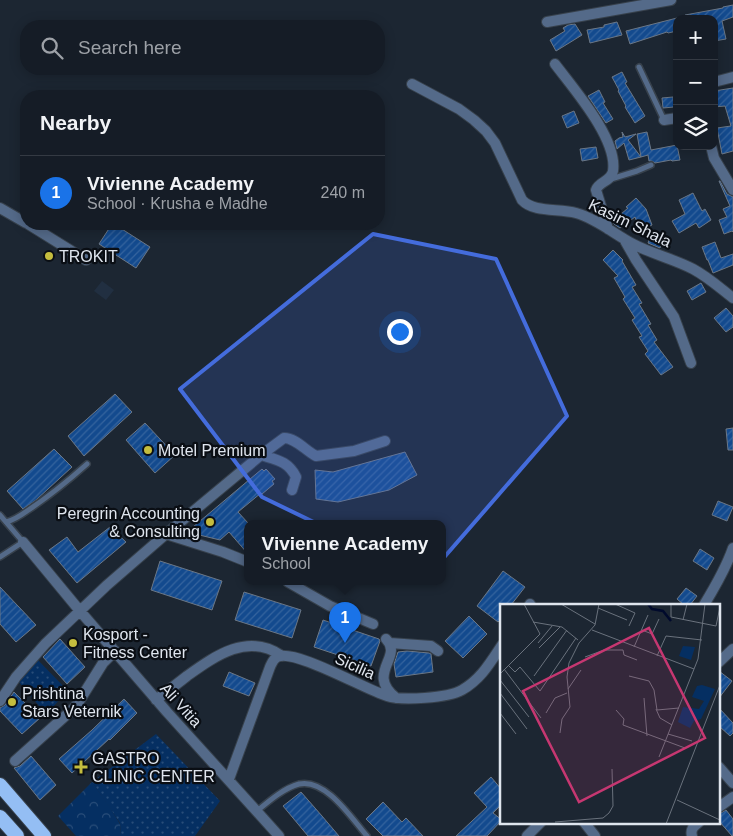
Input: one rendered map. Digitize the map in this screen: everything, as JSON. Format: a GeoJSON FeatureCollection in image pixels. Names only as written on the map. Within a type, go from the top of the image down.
{"type":"FeatureCollection","features":[{"type":"Feature","properties":{"kind":"highway"},"geometry":{"type":"LineString","coordinates":[[0,785],[44,836]]}},
{"type":"Feature","properties":{"kind":"highway"},"geometry":{"type":"LineString","coordinates":[[0,817],[16,836]]}},
{"type":"Feature","properties":{"kind":"street"},"geometry":{"type":"LineString","coordinates":[[547,22],[671,0]]}},
{"type":"Feature","properties":{"kind":"street"},"geometry":{"type":"LineString","coordinates":[[555,64],[580,96],[602,131],[611,152],[612,175],[608,180],[597,186],[596,190],[608,229]]}},
{"type":"Feature","properties":{"kind":"street"},"geometry":{"type":"LineString","coordinates":[[718,81],[733,77]]}},
{"type":"Feature","properties":{"kind":"street","name":"Kasim Shala"},"geometry":{"type":"LineString","coordinates":[[412,84],[459,109],[486,131],[495,143],[525,204],[538,208],[562,210],[588,217],[624,239],[694,270],[733,298]]}},
{"type":"Feature","properties":{"kind":"street"},"geometry":{"type":"LineString","coordinates":[[664,120],[673,119]]}},
{"type":"Feature","properties":{"kind":"street"},"geometry":{"type":"LineString","coordinates":[[712,150],[714,158],[733,190]]}},
{"type":"Feature","properties":{"kind":"street"},"geometry":{"type":"LineString","coordinates":[[0,208],[20,219]]}},
{"type":"Feature","properties":{"kind":"street"},"geometry":{"type":"LineString","coordinates":[[38,230],[86,260]]}},
{"type":"Feature","properties":{"kind":"street"},"geometry":{"type":"LineString","coordinates":[[624,239],[674,317],[691,363]]}},
{"type":"Feature","properties":{"kind":"street"},"geometry":{"type":"LineString","coordinates":[[0,701],[16,677],[46,643],[106,586],[261,455],[284,438],[294,441],[316,456],[354,451],[385,441]]}},
{"type":"Feature","properties":{"kind":"street"},"geometry":{"type":"LineString","coordinates":[[261,455],[287,464],[293,470],[296,477],[292,490]]}},
{"type":"Feature","properties":{"kind":"street"},"geometry":{"type":"LineString","coordinates":[[166,534],[244,560]]}},
{"type":"Feature","properties":{"kind":"street","name":"Ali Vitia"},"geometry":{"type":"LineString","coordinates":[[23,542],[156,700],[279,836]]}},
{"type":"Feature","properties":{"kind":"street"},"geometry":{"type":"LineString","coordinates":[[705,604],[719,580],[733,548]]}},
{"type":"Feature","properties":{"kind":"street"},"geometry":{"type":"LineString","coordinates":[[293,585],[330,606],[373,624]]}},
{"type":"Feature","properties":{"kind":"street"},"geometry":{"type":"LineString","coordinates":[[397,698],[385,688],[383,676],[392,649],[388,641],[431,646],[438,651]]}},
{"type":"Feature","properties":{"kind":"street","name":"Sicilia"},"geometry":{"type":"LineString","coordinates":[[156,700],[209,660],[226,651],[252,646],[275,651],[282,656],[298,658],[382,695],[397,698],[450,695],[462,690],[482,675],[500,648]]}},
{"type":"Feature","properties":{"kind":"street"},"geometry":{"type":"LineString","coordinates":[[720,661],[733,649]]}},
{"type":"Feature","properties":{"kind":"street"},"geometry":{"type":"LineString","coordinates":[[15,761],[73,709],[82,698],[103,663],[115,652]]}},
{"type":"Feature","properties":{"kind":"street"},"geometry":{"type":"LineString","coordinates":[[229,779],[270,667],[273,661],[282,656]]}},
{"type":"Feature","properties":{"kind":"street"},"geometry":{"type":"LineString","coordinates":[[720,768],[733,783]]}},
{"type":"Feature","properties":{"kind":"street"},"geometry":{"type":"LineString","coordinates":[[720,806],[733,797]]}},
{"type":"Feature","properties":{"kind":"street"},"geometry":{"type":"LineString","coordinates":[[527,836],[539,824]]}},
{"type":"Feature","properties":{"kind":"street"},"geometry":{"type":"LineString","coordinates":[[586,824],[595,836]]}},
{"type":"Feature","properties":{"kind":"street"},"geometry":{"type":"LineString","coordinates":[[692,836],[693,826],[696,824]]}},
{"type":"Feature","properties":{"kind":"lane"},"geometry":{"type":"LineString","coordinates":[[639,67],[664,120]]}},
{"type":"Feature","properties":{"kind":"lane"},"geometry":{"type":"LineString","coordinates":[[608,180],[651,165]]}},
{"type":"Feature","properties":{"kind":"lane"},"geometry":{"type":"LineString","coordinates":[[6,522],[12,521],[36,506],[87,464]]}},
{"type":"Feature","properties":{"kind":"lane","name":"Ali Vitia"},"geometry":{"type":"LineString","coordinates":[[0,515],[23,542]]}},
{"type":"Feature","properties":{"kind":"lane"},"geometry":{"type":"LineString","coordinates":[[0,557],[23,542]]}},
{"type":"Feature","properties":{"kind":"lane"},"geometry":{"type":"LineString","coordinates":[[257,812],[293,786],[309,783],[318,786],[334,798],[367,836]]}},
{"type":"Feature","properties":{"kind":"highlighted area"},"geometry":{"type":"Polygon","coordinates":[[[373,234],[496,259],[567,416],[427,577],[262,497],[180,389],[373,234]]]}},
{"type":"Feature","properties":{"kind":"shaded area"},"geometry":{"type":"Polygon","coordinates":[[[102,281],[114,290],[106,300],[94,291],[102,281]]]}},
{"type":"Feature","properties":{"kind":"green space"},"geometry":{"type":"Polygon","coordinates":[[[35,657],[68,691],[46,714],[18,681],[35,657]]]}},
{"type":"Feature","properties":{"kind":"green space"},"geometry":{"type":"Polygon","coordinates":[[[156,734],[220,801],[195,836],[121,836],[120,823],[92,782],[156,734]]]}},
{"type":"Feature","properties":{"kind":"green space"},"geometry":{"type":"Polygon","coordinates":[[[92,782],[120,824],[121,836],[76,836],[58,816],[92,782]]]}},
{"type":"Feature","properties":{"kind":"building"},"geometry":{"type":"Polygon","coordinates":[[[733,5],[733,17],[722,21],[726,39],[718,40],[718,15],[685,15],[723,8],[733,5]]]}},
{"type":"Feature","properties":{"kind":"building"},"geometry":{"type":"Polygon","coordinates":[[[673,19],[673,32],[667,32],[630,44],[626,31],[673,19]]]}},
{"type":"Feature","properties":{"kind":"building"},"geometry":{"type":"Polygon","coordinates":[[[617,22],[622,35],[590,43],[587,30],[617,22]]]}},
{"type":"Feature","properties":{"kind":"building"},"geometry":{"type":"Polygon","coordinates":[[[575,24],[582,35],[556,51],[550,40],[565,31],[563,28],[575,24]]]}},
{"type":"Feature","properties":{"kind":"building"},"geometry":{"type":"Polygon","coordinates":[[[622,72],[627,82],[625,83],[645,116],[635,123],[625,107],[612,77],[622,72]]]}},
{"type":"Feature","properties":{"kind":"building"},"geometry":{"type":"Polygon","coordinates":[[[733,88],[733,151],[722,154],[718,128],[731,126],[725,106],[718,107],[718,90],[733,88]]]}},
{"type":"Feature","properties":{"kind":"building"},"geometry":{"type":"Polygon","coordinates":[[[599,90],[605,102],[603,103],[613,119],[606,123],[588,96],[599,90]]]}},
{"type":"Feature","properties":{"kind":"building"},"geometry":{"type":"Polygon","coordinates":[[[673,97],[673,107],[663,108],[662,98],[673,97]]]}},
{"type":"Feature","properties":{"kind":"building"},"geometry":{"type":"Polygon","coordinates":[[[574,111],[579,123],[567,128],[562,116],[574,111]]]}},
{"type":"Feature","properties":{"kind":"building"},"geometry":{"type":"Polygon","coordinates":[[[622,132],[625,137],[636,134],[628,140],[641,157],[629,160],[624,143],[617,149],[615,141],[623,137],[622,132]]]}},
{"type":"Feature","properties":{"kind":"building"},"geometry":{"type":"Polygon","coordinates":[[[647,132],[651,150],[673,146],[673,150],[678,150],[680,160],[655,163],[649,161],[648,155],[641,157],[637,134],[647,132]]]}},
{"type":"Feature","properties":{"kind":"building"},"geometry":{"type":"Polygon","coordinates":[[[596,147],[598,158],[582,161],[580,149],[596,147]]]}},
{"type":"Feature","properties":{"kind":"building"},"geometry":{"type":"Polygon","coordinates":[[[719,181],[727,194],[733,197],[733,232],[724,234],[719,220],[727,217],[723,209],[730,206],[719,181]]]}},
{"type":"Feature","properties":{"kind":"building"},"geometry":{"type":"Polygon","coordinates":[[[693,193],[702,211],[705,209],[711,220],[699,228],[696,223],[679,233],[672,221],[685,214],[679,200],[693,193]]]}},
{"type":"Feature","properties":{"kind":"building"},"geometry":{"type":"Polygon","coordinates":[[[636,198],[646,209],[652,225],[640,230],[635,217],[620,228],[614,224],[613,221],[636,198]]]}},
{"type":"Feature","properties":{"kind":"building"},"geometry":{"type":"Polygon","coordinates":[[[108,230],[123,230],[150,247],[136,268],[99,244],[108,230]]]}},
{"type":"Feature","properties":{"kind":"building"},"geometry":{"type":"Polygon","coordinates":[[[651,236],[663,241],[660,248],[648,243],[651,236]]]}},
{"type":"Feature","properties":{"kind":"building"},"geometry":{"type":"Polygon","coordinates":[[[715,242],[721,258],[733,254],[733,265],[713,273],[702,247],[715,242]]]}},
{"type":"Feature","properties":{"kind":"building"},"geometry":{"type":"Polygon","coordinates":[[[613,250],[623,260],[636,285],[632,287],[642,303],[639,304],[651,324],[648,325],[657,340],[654,342],[673,367],[661,375],[645,354],[648,351],[639,337],[642,336],[632,320],[635,318],[623,299],[625,297],[614,278],[618,276],[603,260],[613,250]]]}},
{"type":"Feature","properties":{"kind":"building"},"geometry":{"type":"Polygon","coordinates":[[[701,283],[706,292],[692,300],[687,291],[701,283]]]}},
{"type":"Feature","properties":{"kind":"building"},"geometry":{"type":"Polygon","coordinates":[[[726,308],[733,316],[733,327],[726,332],[714,318],[726,308]]]}},
{"type":"Feature","properties":{"kind":"building"},"geometry":{"type":"Polygon","coordinates":[[[115,394],[132,412],[84,456],[68,436],[115,394]]]}},
{"type":"Feature","properties":{"kind":"building"},"geometry":{"type":"Polygon","coordinates":[[[145,423],[175,455],[155,473],[126,440],[145,423]]]}},
{"type":"Feature","properties":{"kind":"building"},"geometry":{"type":"Polygon","coordinates":[[[733,428],[733,450],[728,450],[726,429],[733,428]]]}},
{"type":"Feature","properties":{"kind":"building"},"geometry":{"type":"Polygon","coordinates":[[[54,449],[72,467],[36,500],[23,509],[7,491],[54,449]]]}},
{"type":"Feature","properties":{"kind":"building"},"geometry":{"type":"Polygon","coordinates":[[[405,452],[417,475],[389,490],[338,502],[316,499],[315,470],[333,472],[405,452]]]}},
{"type":"Feature","properties":{"kind":"building"},"geometry":{"type":"Polygon","coordinates":[[[262,469],[264,471],[266,469],[275,479],[272,481],[274,484],[238,512],[245,520],[244,549],[229,532],[220,540],[187,532],[262,469]]]}},
{"type":"Feature","properties":{"kind":"building"},"geometry":{"type":"Polygon","coordinates":[[[718,501],[733,507],[727,521],[712,515],[718,501]]]}},
{"type":"Feature","properties":{"kind":"building"},"geometry":{"type":"Polygon","coordinates":[[[110,527],[126,542],[77,583],[49,550],[67,537],[78,552],[110,527]]]}},
{"type":"Feature","properties":{"kind":"building"},"geometry":{"type":"Polygon","coordinates":[[[700,549],[714,558],[707,570],[693,561],[700,549]]]}},
{"type":"Feature","properties":{"kind":"building"},"geometry":{"type":"Polygon","coordinates":[[[160,561],[222,581],[212,610],[151,590],[160,561]]]}},
{"type":"Feature","properties":{"kind":"building"},"geometry":{"type":"Polygon","coordinates":[[[503,571],[525,587],[512,604],[500,604],[500,620],[498,622],[477,606],[503,571]]]}},
{"type":"Feature","properties":{"kind":"building"},"geometry":{"type":"Polygon","coordinates":[[[0,587],[36,625],[16,642],[0,624],[0,587]]]}},
{"type":"Feature","properties":{"kind":"building"},"geometry":{"type":"Polygon","coordinates":[[[686,588],[697,596],[691,604],[683,604],[677,599],[686,588]]]}},
{"type":"Feature","properties":{"kind":"building"},"geometry":{"type":"Polygon","coordinates":[[[244,592],[301,610],[292,638],[235,620],[244,592]]]}},
{"type":"Feature","properties":{"kind":"building"},"geometry":{"type":"Polygon","coordinates":[[[469,616],[487,634],[463,658],[445,641],[469,616]]]}},
{"type":"Feature","properties":{"kind":"building"},"geometry":{"type":"Polygon","coordinates":[[[323,620],[379,639],[380,641],[371,666],[314,647],[323,620]]]}},
{"type":"Feature","properties":{"kind":"building"},"geometry":{"type":"Polygon","coordinates":[[[60,639],[85,667],[67,684],[43,657],[60,639]]]}},
{"type":"Feature","properties":{"kind":"building"},"geometry":{"type":"Polygon","coordinates":[[[407,651],[431,654],[433,672],[396,677],[394,664],[398,652],[407,651]]]}},
{"type":"Feature","properties":{"kind":"building"},"geometry":{"type":"Polygon","coordinates":[[[229,672],[255,683],[249,696],[223,686],[229,672]]]}},
{"type":"Feature","properties":{"kind":"building"},"geometry":{"type":"Polygon","coordinates":[[[720,672],[732,681],[720,697],[720,672]]]}},
{"type":"Feature","properties":{"kind":"building","name":"Prishtina Stars Veternik"},"geometry":{"type":"Polygon","coordinates":[[[14,692],[40,718],[22,734],[0,711],[0,708],[5,705],[14,692]]]}},
{"type":"Feature","properties":{"kind":"building"},"geometry":{"type":"Polygon","coordinates":[[[124,699],[137,713],[110,740],[72,773],[59,759],[124,699]]]}},
{"type":"Feature","properties":{"kind":"building"},"geometry":{"type":"Polygon","coordinates":[[[720,709],[733,723],[733,733],[730,736],[720,727],[720,709]]]}},
{"type":"Feature","properties":{"kind":"building"},"geometry":{"type":"Polygon","coordinates":[[[31,756],[56,785],[40,800],[14,768],[20,766],[31,756]]]}},
{"type":"Feature","properties":{"kind":"building"},"geometry":{"type":"Polygon","coordinates":[[[491,777],[500,788],[500,806],[493,813],[500,818],[500,822],[487,836],[456,836],[487,807],[474,793],[491,777]]]}},
{"type":"Feature","properties":{"kind":"building"},"geometry":{"type":"Polygon","coordinates":[[[301,792],[339,836],[308,836],[283,806],[301,792]]]}},
{"type":"Feature","properties":{"kind":"building"},"geometry":{"type":"Polygon","coordinates":[[[383,802],[402,822],[406,818],[423,836],[383,836],[366,819],[383,802]]]}},
{"type":"Feature","properties":{"kind":"building"},"geometry":{"type":"Polygon","coordinates":[[[726,810],[733,819],[733,836],[720,822],[720,813],[726,810]]]}},
{"type":"Feature","properties":{"kind":"place","name":"TROKIT"},"geometry":{"type":"Point","coordinates":[49,256]}},
{"type":"Feature","properties":{"kind":"place","name":"Motel Premium"},"geometry":{"type":"Point","coordinates":[148,450]}},
{"type":"Feature","properties":{"kind":"place","name":"Peregrin Accounting & Consulting"},"geometry":{"type":"Point","coordinates":[210,522]}},
{"type":"Feature","properties":{"kind":"place","name":"Kosport - Fitness Center"},"geometry":{"type":"Point","coordinates":[73,643]}},
{"type":"Feature","properties":{"kind":"place","name":"Vivienne Academy"},"geometry":{"type":"Point","coordinates":[345,643]}},
{"type":"Feature","properties":{"kind":"place","name":"Prishtina Stars Veternik"},"geometry":{"type":"Point","coordinates":[12,702]}},
{"type":"Feature","properties":{"kind":"place","name":"GASTRO CLINIC CENTER"},"geometry":{"type":"Point","coordinates":[81,767]}}]}
